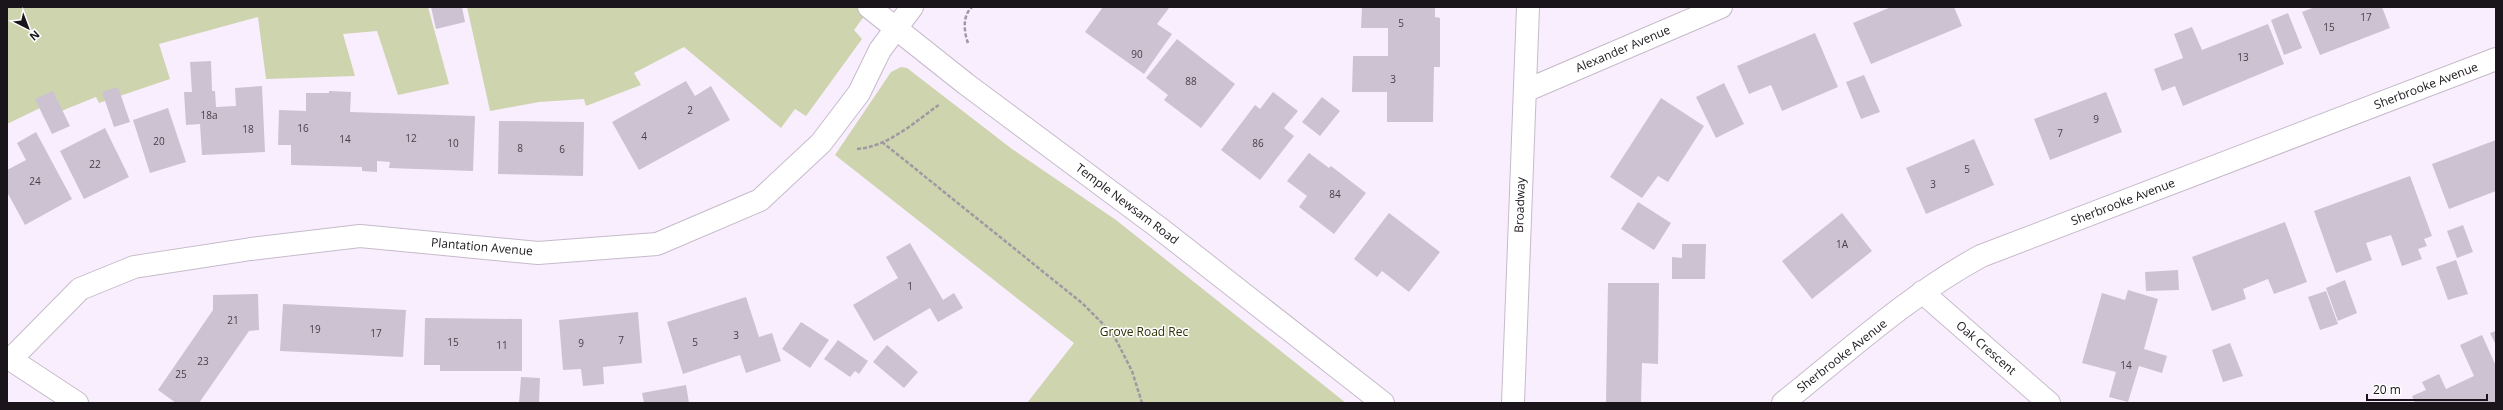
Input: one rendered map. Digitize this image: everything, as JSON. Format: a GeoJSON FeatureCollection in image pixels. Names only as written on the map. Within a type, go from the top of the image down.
{"type":"FeatureCollection","features":[{"type":"Feature","properties":{"kind":"street","name":"Temple Newsam Road"},"geometry":{"type":"LineString","coordinates":[[869,7],[894,29],[1158,227],[1383,403]]}},
{"type":"Feature","properties":{"kind":"street","name":"Plantation Avenue"},"geometry":{"type":"LineString","coordinates":[[9,358],[80,289],[134,267],[251,249],[360,236],[538,253],[657,244],[760,200],[821,143],[859,93],[880,50],[894,29],[912,7]]}},
{"type":"Feature","properties":{"kind":"street","name":"Broadway"},"geometry":{"type":"LineString","coordinates":[[1513,403],[1528,7]]}},
{"type":"Feature","properties":{"kind":"street","name":"Alexander Avenue"},"geometry":{"type":"LineString","coordinates":[[1524,91],[1721,7]]}},
{"type":"Feature","properties":{"kind":"street","name":"Sherbrooke Avenue"},"geometry":{"type":"LineString","coordinates":[[1783,403],[1922,292],[1951,272],[1981,256],[2496,59]]}},
{"type":"Feature","properties":{"kind":"street","name":"Oak Crescent"},"geometry":{"type":"LineString","coordinates":[[1922,292],[2049,403]]}},
{"type":"Feature","properties":{"kind":"street"},"geometry":{"type":"LineString","coordinates":[[9,358],[77,403]]}},
{"type":"Feature","properties":{"kind":"path"},"geometry":{"type":"LineString","coordinates":[[971,50],[964,30],[968,11],[972,7]]}},
{"type":"Feature","properties":{"kind":"path"},"geometry":{"type":"LineString","coordinates":[[821,143],[840,150],[863,148],[882,142],[902,131],[966,84]]}},
{"type":"Feature","properties":{"kind":"path"},"geometry":{"type":"LineString","coordinates":[[882,142],[1082,303],[1113,334],[1132,371],[1142,403]]}},
{"type":"Feature","properties":{"kind":"green space"},"geometry":{"type":"Polygon","coordinates":[[[7,7],[428,7],[449,84],[398,95],[377,31],[343,34],[355,76],[266,79],[258,17],[159,44],[170,79],[99,103],[96,97],[44,118],[40,108],[7,124],[7,7]]]}},
{"type":"Feature","properties":{"kind":"green space"},"geometry":{"type":"Polygon","coordinates":[[[467,7],[871,7],[854,30],[862,39],[806,116],[795,109],[781,128],[684,47],[634,73],[641,85],[586,106],[584,99],[539,102],[490,111],[467,7]]]}},
{"type":"Feature","properties":{"kind":"green space","name":"Grove Road Rec"},"geometry":{"type":"Polygon","coordinates":[[[901,67],[907,68],[1012,149],[1116,220],[1346,403],[1027,403],[1074,343],[835,155],[891,72],[901,67]]]}},
{"type":"Feature","properties":{"kind":"building"},"geometry":{"type":"Polygon","coordinates":[[[431,7],[462,7],[465,22],[436,29],[431,7]]]}},
{"type":"Feature","properties":{"kind":"building"},"geometry":{"type":"Polygon","coordinates":[[[1103,7],[1169,8],[1157,24],[1172,34],[1144,74],[1085,32],[1103,7]]]}},
{"type":"Feature","properties":{"kind":"building"},"geometry":{"type":"Polygon","coordinates":[[[1362,7],[1435,7],[1435,17],[1440,18],[1440,67],[1434,67],[1433,122],[1387,122],[1387,92],[1352,92],[1353,56],[1388,56],[1388,28],[1361,28],[1362,7]]]}},
{"type":"Feature","properties":{"kind":"building"},"geometry":{"type":"Polygon","coordinates":[[[1891,7],[1954,7],[1962,26],[1871,64],[1853,23],[1891,7]]]}},
{"type":"Feature","properties":{"kind":"building"},"geometry":{"type":"Polygon","coordinates":[[[2315,7],[2382,7],[2390,28],[2320,55],[2302,12],[2315,7]]]}},
{"type":"Feature","properties":{"kind":"building"},"geometry":{"type":"Polygon","coordinates":[[[2288,13],[2302,48],[2284,55],[2271,20],[2288,13]]]}},
{"type":"Feature","properties":{"kind":"building"},"geometry":{"type":"Polygon","coordinates":[[[2268,24],[2284,64],[2183,106],[2175,86],[2162,91],[2154,69],[2183,58],[2174,34],[2192,27],[2202,50],[2268,24]]]}},
{"type":"Feature","properties":{"kind":"building"},"geometry":{"type":"Polygon","coordinates":[[[1815,33],[1838,87],[1782,111],[1771,85],[1749,94],[1737,66],[1815,33]]]}},
{"type":"Feature","properties":{"kind":"building"},"geometry":{"type":"Polygon","coordinates":[[[1177,39],[1235,84],[1201,128],[1164,100],[1168,95],[1146,78],[1177,39]]]}},
{"type":"Feature","properties":{"kind":"building"},"geometry":{"type":"Polygon","coordinates":[[[211,61],[212,91],[215,91],[216,107],[236,106],[235,88],[262,86],[265,152],[202,155],[200,124],[186,125],[184,92],[192,92],[190,62],[211,61]]]}},
{"type":"Feature","properties":{"kind":"building"},"geometry":{"type":"Polygon","coordinates":[[[1864,75],[1880,112],[1861,119],[1846,82],[1864,75]]]}},
{"type":"Feature","properties":{"kind":"building"},"geometry":{"type":"Polygon","coordinates":[[[686,81],[695,96],[711,86],[730,120],[639,170],[612,122],[686,81]]]}},
{"type":"Feature","properties":{"kind":"building"},"geometry":{"type":"Polygon","coordinates":[[[1724,83],[1744,124],[1716,138],[1696,97],[1724,83]]]}},
{"type":"Feature","properties":{"kind":"building"},"geometry":{"type":"Polygon","coordinates":[[[118,87],[130,122],[114,127],[102,92],[118,87]]]}},
{"type":"Feature","properties":{"kind":"building"},"geometry":{"type":"Polygon","coordinates":[[[53,91],[70,126],[52,134],[35,99],[53,91]]]}},
{"type":"Feature","properties":{"kind":"building"},"geometry":{"type":"Polygon","coordinates":[[[329,91],[351,92],[350,112],[475,116],[473,171],[389,168],[390,162],[377,161],[377,172],[362,171],[362,167],[291,165],[291,145],[278,145],[279,110],[306,111],[306,93],[329,93],[329,91]]]}},
{"type":"Feature","properties":{"kind":"building"},"geometry":{"type":"Polygon","coordinates":[[[1273,92],[1298,111],[1284,128],[1294,136],[1260,180],[1221,150],[1255,105],[1260,109],[1273,92]]]}},
{"type":"Feature","properties":{"kind":"building"},"geometry":{"type":"Polygon","coordinates":[[[2106,92],[2122,132],[2050,160],[2034,119],[2106,92]]]}},
{"type":"Feature","properties":{"kind":"building"},"geometry":{"type":"Polygon","coordinates":[[[1322,97],[1340,111],[1320,136],[1302,122],[1322,97]]]}},
{"type":"Feature","properties":{"kind":"building"},"geometry":{"type":"Polygon","coordinates":[[[1661,98],[1704,126],[1668,182],[1658,176],[1642,198],[1610,177],[1661,98]]]}},
{"type":"Feature","properties":{"kind":"building"},"geometry":{"type":"Polygon","coordinates":[[[168,108],[186,162],[150,173],[133,120],[168,108]]]}},
{"type":"Feature","properties":{"kind":"building"},"geometry":{"type":"Polygon","coordinates":[[[499,121],[584,122],[583,176],[498,174],[499,121]]]}},
{"type":"Feature","properties":{"kind":"building"},"geometry":{"type":"Polygon","coordinates":[[[105,128],[129,177],[84,199],[60,151],[105,128]]]}},
{"type":"Feature","properties":{"kind":"building"},"geometry":{"type":"Polygon","coordinates":[[[36,132],[72,199],[25,225],[7,192],[7,170],[26,160],[17,143],[36,132]]]}},
{"type":"Feature","properties":{"kind":"building"},"geometry":{"type":"Polygon","coordinates":[[[1974,139],[1994,185],[1926,214],[1906,168],[1974,139]]]}},
{"type":"Feature","properties":{"kind":"building"},"geometry":{"type":"Polygon","coordinates":[[[2496,140],[2496,191],[2449,209],[2432,164],[2496,140]]]}},
{"type":"Feature","properties":{"kind":"building"},"geometry":{"type":"Polygon","coordinates":[[[1309,153],[1329,168],[1331,166],[1366,193],[1334,234],[1299,207],[1307,196],[1287,181],[1309,153]]]}},
{"type":"Feature","properties":{"kind":"building"},"geometry":{"type":"Polygon","coordinates":[[[2410,176],[2432,236],[2424,239],[2427,246],[2418,249],[2422,259],[2402,266],[2391,235],[2366,243],[2372,260],[2336,273],[2314,211],[2410,176]]]}},
{"type":"Feature","properties":{"kind":"building"},"geometry":{"type":"Polygon","coordinates":[[[1638,202],[1671,223],[1654,250],[1621,229],[1638,202]]]}},
{"type":"Feature","properties":{"kind":"building"},"geometry":{"type":"Polygon","coordinates":[[[1389,213],[1440,252],[1409,292],[1382,271],[1377,277],[1354,259],[1389,213]]]}},
{"type":"Feature","properties":{"kind":"building"},"geometry":{"type":"Polygon","coordinates":[[[1842,213],[1872,251],[1812,299],[1782,261],[1842,213]]]}},
{"type":"Feature","properties":{"kind":"building"},"geometry":{"type":"Polygon","coordinates":[[[2285,222],[2307,282],[2274,294],[2268,279],[2243,289],[2246,299],[2212,311],[2192,257],[2285,222]]]}},
{"type":"Feature","properties":{"kind":"building"},"geometry":{"type":"Polygon","coordinates":[[[2463,225],[2473,252],[2457,258],[2447,231],[2463,225]]]}},
{"type":"Feature","properties":{"kind":"building"},"geometry":{"type":"Polygon","coordinates":[[[910,243],[943,300],[954,293],[963,308],[938,322],[930,308],[874,341],[853,305],[898,278],[886,257],[910,243]]]}},
{"type":"Feature","properties":{"kind":"building"},"geometry":{"type":"Polygon","coordinates":[[[1682,244],[1706,244],[1705,279],[1672,279],[1672,257],[1682,258],[1682,244]]]}},
{"type":"Feature","properties":{"kind":"building"},"geometry":{"type":"Polygon","coordinates":[[[2456,260],[2468,294],[2448,300],[2436,267],[2456,260]]]}},
{"type":"Feature","properties":{"kind":"building"},"geometry":{"type":"Polygon","coordinates":[[[2178,270],[2179,290],[2146,291],[2145,272],[2178,270]]]}},
{"type":"Feature","properties":{"kind":"building"},"geometry":{"type":"Polygon","coordinates":[[[2345,280],[2357,313],[2338,321],[2326,288],[2345,280]]]}},
{"type":"Feature","properties":{"kind":"building"},"geometry":{"type":"Polygon","coordinates":[[[1608,283],[1659,283],[1658,364],[1642,363],[1641,403],[1606,403],[1608,283]]]}},
{"type":"Feature","properties":{"kind":"building"},"geometry":{"type":"Polygon","coordinates":[[[2128,290],[2158,299],[2144,349],[2167,356],[2162,373],[2139,366],[2128,402],[2109,397],[2116,372],[2082,363],[2102,293],[2125,300],[2128,290]]]}},
{"type":"Feature","properties":{"kind":"building"},"geometry":{"type":"Polygon","coordinates":[[[2326,291],[2338,324],[2320,330],[2308,297],[2326,291]]]}},
{"type":"Feature","properties":{"kind":"building"},"geometry":{"type":"Polygon","coordinates":[[[258,294],[259,330],[249,331],[199,403],[176,403],[158,390],[213,310],[213,295],[258,294]]]}},
{"type":"Feature","properties":{"kind":"building"},"geometry":{"type":"Polygon","coordinates":[[[746,297],[759,337],[772,333],[781,361],[746,373],[740,355],[683,374],[667,322],[746,297]]]}},
{"type":"Feature","properties":{"kind":"building"},"geometry":{"type":"Polygon","coordinates":[[[283,304],[406,310],[403,357],[280,351],[283,304]]]}},
{"type":"Feature","properties":{"kind":"building"},"geometry":{"type":"Polygon","coordinates":[[[638,312],[642,363],[603,367],[604,384],[583,386],[581,369],[563,370],[559,320],[638,312]]]}},
{"type":"Feature","properties":{"kind":"building"},"geometry":{"type":"Polygon","coordinates":[[[425,318],[522,319],[522,371],[440,371],[440,365],[424,365],[425,318]]]}},
{"type":"Feature","properties":{"kind":"building"},"geometry":{"type":"Polygon","coordinates":[[[801,322],[829,340],[810,368],[782,349],[801,322]]]}},
{"type":"Feature","properties":{"kind":"building"},"geometry":{"type":"Polygon","coordinates":[[[2496,331],[2496,345],[2490,333],[2496,331]]]}},
{"type":"Feature","properties":{"kind":"building"},"geometry":{"type":"Polygon","coordinates":[[[2482,335],[2496,366],[2496,403],[2415,403],[2412,396],[2426,390],[2422,382],[2439,374],[2446,389],[2474,376],[2460,345],[2482,335]]]}},
{"type":"Feature","properties":{"kind":"building"},"geometry":{"type":"Polygon","coordinates":[[[838,340],[868,361],[859,374],[855,371],[850,377],[824,359],[838,340]]]}},
{"type":"Feature","properties":{"kind":"building"},"geometry":{"type":"Polygon","coordinates":[[[2230,343],[2243,376],[2223,382],[2212,350],[2230,343]]]}},
{"type":"Feature","properties":{"kind":"building"},"geometry":{"type":"Polygon","coordinates":[[[887,345],[918,372],[904,388],[873,362],[887,345]]]}},
{"type":"Feature","properties":{"kind":"building"},"geometry":{"type":"Polygon","coordinates":[[[521,377],[540,378],[539,403],[519,403],[521,377]]]}},
{"type":"Feature","properties":{"kind":"building"},"geometry":{"type":"Polygon","coordinates":[[[686,385],[689,403],[644,403],[642,393],[686,385]]]}}]}
